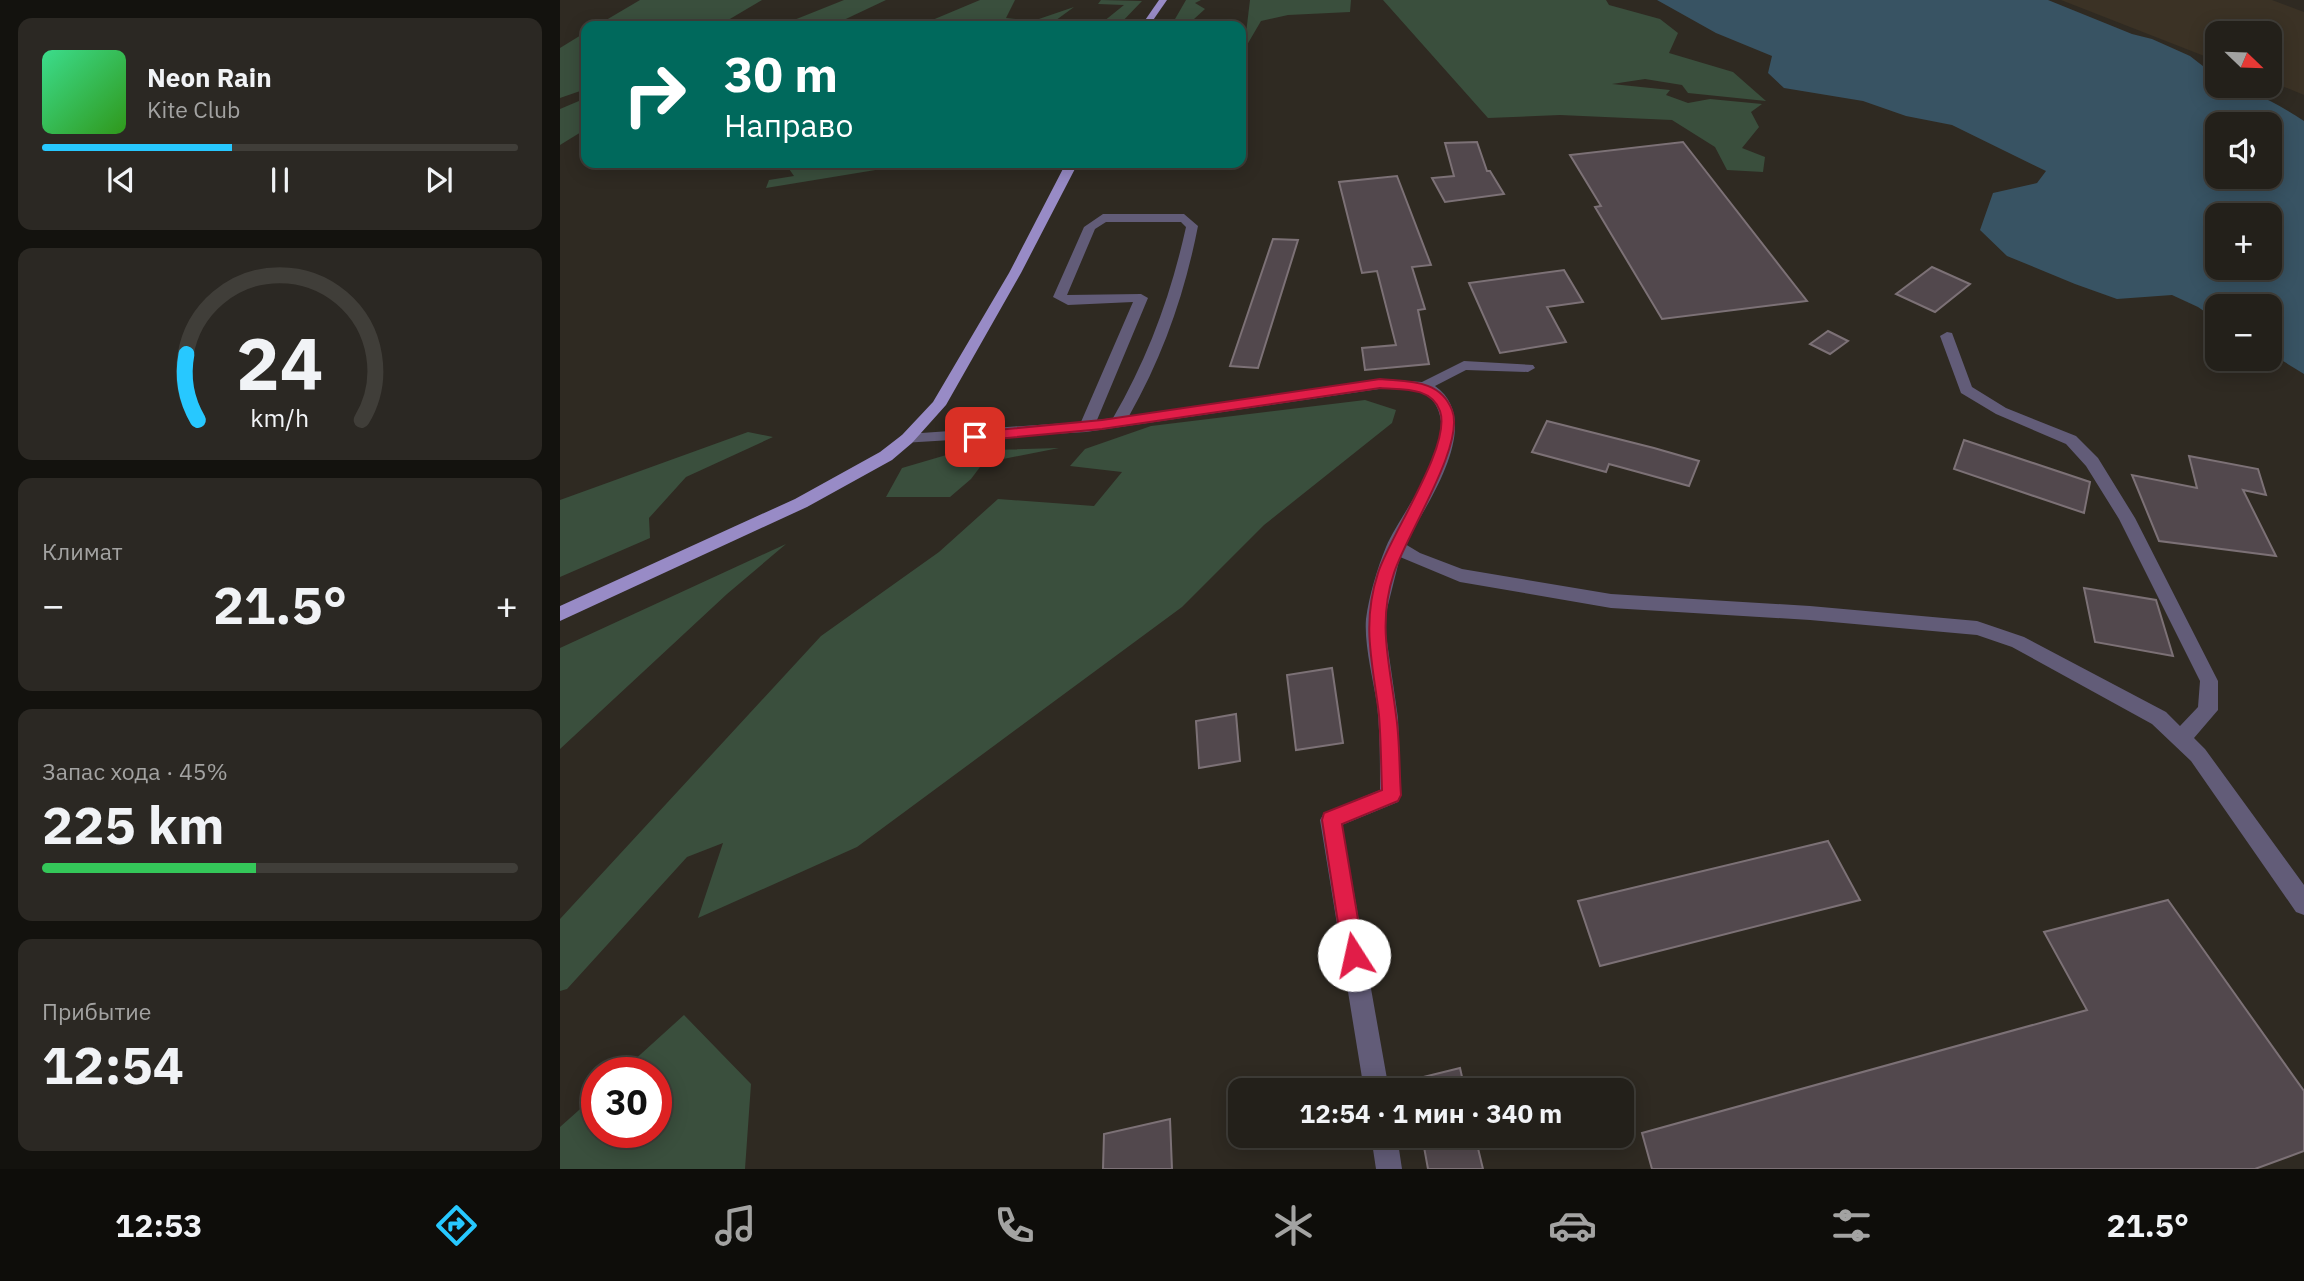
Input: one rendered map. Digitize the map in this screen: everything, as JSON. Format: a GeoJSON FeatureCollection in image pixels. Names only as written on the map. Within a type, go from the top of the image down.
{"type":"FeatureCollection","features":[{"type":"Feature","properties":{"kind":"main road"},"geometry":{"type":"LineString","coordinates":[[1148,21],[1163,0]]}},
{"type":"Feature","properties":{"kind":"main road"},"geometry":{"type":"LineString","coordinates":[[560,614],[801,503],[886,456],[907,439],[939,405],[1016,273],[1069,168]]}},
{"type":"Feature","properties":{"kind":"street"},"geometry":{"type":"LineString","coordinates":[[1086,427],[1141,298],[1068,301],[1060,298],[1090,227],[1103,218],[1184,218],[1192,226],[1184,270],[1137,390],[1118,422]]}},
{"type":"Feature","properties":{"kind":"street"},"geometry":{"type":"LineString","coordinates":[[1947,336],[1966,390],[2001,411],[2071,440],[2092,462],[2127,518],[2209,681],[2208,710],[2181,738]]}},
{"type":"Feature","properties":{"kind":"street"},"geometry":{"type":"LineString","coordinates":[[1423,387],[1464,365],[1528,368]]}},
{"type":"Feature","properties":{"kind":"street"},"geometry":{"type":"LineString","coordinates":[[907,439],[1086,427],[1380,384],[1423,387],[1437,395],[1447,411],[1449,433],[1423,494],[1395,546],[1385,575],[1375,621],[1388,718],[1391,795],[1331,820],[1374,1078]]}},
{"type":"Feature","properties":{"kind":"street"},"geometry":{"type":"LineString","coordinates":[[1395,546],[1414,558],[1460,575],[1611,601],[1810,612],[1977,628],[2018,642],[2159,718],[2181,738],[2198,755],[2304,904]]}},
{"type":"Feature","properties":{"kind":"street"},"geometry":{"type":"LineString","coordinates":[[1386,1148],[1390,1169]]}},
{"type":"Feature","properties":{"kind":"shaded area"},"geometry":{"type":"Polygon","coordinates":[[[2061,0],[2272,0],[2304,12],[2304,95],[2282,86],[2282,21],[2205,21],[2205,56],[2061,0]]]}},
{"type":"Feature","properties":{"kind":"green space"},"geometry":{"type":"Polygon","coordinates":[[[640,0],[762,0],[726,21],[604,21],[640,0]]]}},
{"type":"Feature","properties":{"kind":"green space"},"geometry":{"type":"Polygon","coordinates":[[[844,0],[886,0],[842,21],[792,21],[844,0]]]}},
{"type":"Feature","properties":{"kind":"green space"},"geometry":{"type":"Polygon","coordinates":[[[980,0],[1015,0],[1006,18],[1033,21],[930,21],[980,0]]]}},
{"type":"Feature","properties":{"kind":"green space"},"geometry":{"type":"Polygon","coordinates":[[[1101,0],[1142,1],[1123,21],[1104,21],[1124,5],[1098,4],[1101,0]]]}},
{"type":"Feature","properties":{"kind":"green space"},"geometry":{"type":"Polygon","coordinates":[[[1186,0],[1201,0],[1195,3],[1205,9],[1194,19],[1174,21],[1186,0]]]}},
{"type":"Feature","properties":{"kind":"green space"},"geometry":{"type":"Polygon","coordinates":[[[1250,0],[1351,0],[1350,12],[1288,15],[1261,21],[1246,47],[1250,0]]]}},
{"type":"Feature","properties":{"kind":"green space"},"geometry":{"type":"Polygon","coordinates":[[[1383,0],[1606,0],[1609,5],[1660,19],[1678,33],[1669,53],[1733,72],[1766,101],[1688,93],[1682,85],[1645,79],[1612,84],[1670,90],[1666,95],[1688,103],[1710,99],[1762,104],[1751,112],[1759,127],[1742,148],[1765,157],[1763,172],[1727,170],[1715,147],[1672,120],[1560,115],[1488,118],[1383,0]]]}},
{"type":"Feature","properties":{"kind":"green space"},"geometry":{"type":"Polygon","coordinates":[[[1074,7],[1055,21],[1033,21],[1074,7]]]}},
{"type":"Feature","properties":{"kind":"green space"},"geometry":{"type":"Polygon","coordinates":[[[581,35],[581,91],[560,98],[560,48],[581,35]]]}},
{"type":"Feature","properties":{"kind":"green space"},"geometry":{"type":"Polygon","coordinates":[[[581,100],[581,132],[560,145],[560,109],[581,100]]]}},
{"type":"Feature","properties":{"kind":"green space"},"geometry":{"type":"Polygon","coordinates":[[[788,168],[888,168],[766,188],[769,180],[794,176],[788,168]]]}},
{"type":"Feature","properties":{"kind":"green space"},"geometry":{"type":"Polygon","coordinates":[[[1365,400],[1396,410],[1392,423],[1264,525],[1182,607],[857,847],[698,918],[723,843],[687,857],[567,989],[560,991],[560,919],[821,636],[939,552],[998,499],[1094,506],[1122,472],[1070,466],[1085,449],[1151,426],[1365,400]]]}},
{"type":"Feature","properties":{"kind":"green space"},"geometry":{"type":"Polygon","coordinates":[[[748,432],[773,437],[686,477],[649,518],[650,538],[560,577],[560,500],[748,432]]]}},
{"type":"Feature","properties":{"kind":"green space"},"geometry":{"type":"Polygon","coordinates":[[[1059,448],[983,463],[971,479],[950,497],[886,497],[902,468],[960,451],[1059,448]]]}},
{"type":"Feature","properties":{"kind":"green space"},"geometry":{"type":"Polygon","coordinates":[[[786,544],[727,594],[560,749],[560,648],[786,544]]]}},
{"type":"Feature","properties":{"kind":"green space"},"geometry":{"type":"Polygon","coordinates":[[[684,1015],[751,1084],[745,1169],[560,1169],[560,1127],[581,1108],[581,1148],[672,1148],[672,1057],[638,1057],[684,1015]]]}},
{"type":"Feature","properties":{"kind":"water"},"geometry":{"type":"Polygon","coordinates":[[[1657,0],[2048,0],[2190,56],[2205,68],[2205,98],[2264,98],[2284,108],[2304,121],[2304,374],[2282,360],[2282,294],[2205,294],[2205,312],[2172,295],[2117,299],[2007,256],[1980,230],[1993,193],[2037,183],[2046,171],[1952,125],[1906,116],[1863,101],[1784,88],[1768,73],[1772,56],[1716,33],[1657,0]]]}},
{"type":"Feature","properties":{"kind":"building"},"geometry":{"type":"Polygon","coordinates":[[[1477,142],[1487,171],[1490,171],[1504,194],[1445,202],[1432,178],[1454,176],[1445,143],[1477,142]]]}},
{"type":"Feature","properties":{"kind":"building"},"geometry":{"type":"Polygon","coordinates":[[[1683,142],[1807,301],[1662,319],[1595,207],[1601,206],[1570,155],[1683,142]]]}},
{"type":"Feature","properties":{"kind":"building"},"geometry":{"type":"Polygon","coordinates":[[[1397,176],[1431,265],[1412,267],[1425,309],[1418,310],[1429,364],[1365,370],[1362,348],[1396,345],[1377,271],[1362,273],[1339,182],[1397,176]]]}},
{"type":"Feature","properties":{"kind":"building"},"geometry":{"type":"Polygon","coordinates":[[[1273,239],[1298,240],[1258,368],[1230,366],[1273,239]]]}},
{"type":"Feature","properties":{"kind":"building"},"geometry":{"type":"Polygon","coordinates":[[[1932,267],[1970,284],[1935,312],[1896,294],[1932,267]]]}},
{"type":"Feature","properties":{"kind":"building"},"geometry":{"type":"Polygon","coordinates":[[[1564,270],[1583,302],[1547,307],[1566,342],[1500,353],[1469,283],[1564,270]]]}},
{"type":"Feature","properties":{"kind":"building"},"geometry":{"type":"Polygon","coordinates":[[[1828,331],[1848,341],[1830,354],[1810,344],[1828,331]]]}},
{"type":"Feature","properties":{"kind":"building"},"geometry":{"type":"Polygon","coordinates":[[[1547,421],[1699,461],[1689,486],[1609,464],[1606,472],[1532,452],[1547,421]]]}},
{"type":"Feature","properties":{"kind":"building"},"geometry":{"type":"Polygon","coordinates":[[[1964,440],[2090,482],[2084,513],[1954,469],[1964,440]]]}},
{"type":"Feature","properties":{"kind":"building"},"geometry":{"type":"Polygon","coordinates":[[[2189,456],[2258,469],[2266,495],[2243,490],[2276,556],[2159,541],[2132,475],[2197,488],[2189,456]]]}},
{"type":"Feature","properties":{"kind":"building"},"geometry":{"type":"Polygon","coordinates":[[[2084,588],[2156,600],[2173,656],[2095,642],[2084,588]]]}},
{"type":"Feature","properties":{"kind":"building"},"geometry":{"type":"Polygon","coordinates":[[[1332,668],[1343,743],[1296,750],[1287,675],[1332,668]]]}},
{"type":"Feature","properties":{"kind":"building"},"geometry":{"type":"Polygon","coordinates":[[[1236,714],[1240,761],[1199,768],[1196,721],[1236,714]]]}},
{"type":"Feature","properties":{"kind":"building"},"geometry":{"type":"Polygon","coordinates":[[[1828,841],[1860,900],[1600,966],[1578,901],[1828,841]]]}},
{"type":"Feature","properties":{"kind":"building"},"geometry":{"type":"Polygon","coordinates":[[[2168,900],[2304,1091],[2304,1151],[2255,1169],[1652,1169],[1642,1133],[2087,1010],[2044,932],[2168,900]]]}},
{"type":"Feature","properties":{"kind":"building"},"geometry":{"type":"Polygon","coordinates":[[[1460,1068],[1462,1078],[1419,1078],[1460,1068]]]}},
{"type":"Feature","properties":{"kind":"building"},"geometry":{"type":"Polygon","coordinates":[[[1170,1119],[1172,1169],[1103,1169],[1104,1134],[1170,1119]]]}},
{"type":"Feature","properties":{"kind":"building"},"geometry":{"type":"Polygon","coordinates":[[[1424,1148],[1478,1148],[1483,1169],[1428,1169],[1424,1148]]]}},
{"type":"Feature","properties":{"kind":"route"},"geometry":{"type":"LineString","coordinates":[[975,437],[1102,425],[1248,401],[1380,384],[1423,387],[1437,395],[1447,411],[1449,433],[1423,494],[1395,546],[1385,575],[1375,621],[1388,718],[1391,795],[1331,820],[1354,955]]}}]}
